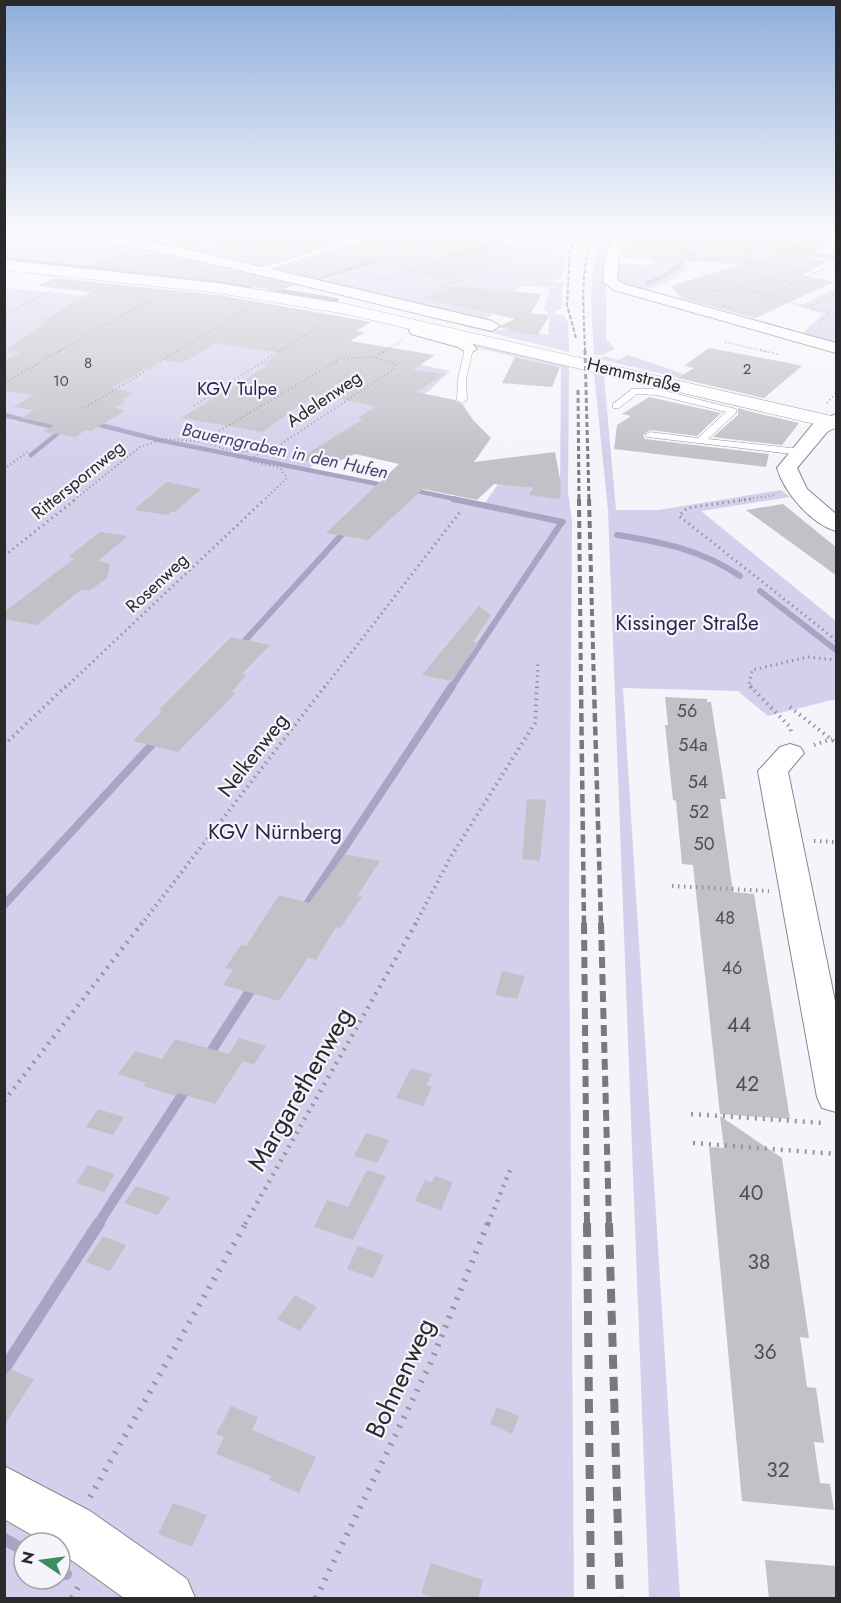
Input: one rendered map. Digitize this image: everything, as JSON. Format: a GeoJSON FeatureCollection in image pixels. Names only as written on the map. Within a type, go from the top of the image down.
{"type":"FeatureCollection","features":[{"type":"Feature","properties":{"kind":"street","name":"Hemmstraße"},"geometry":{"type":"LineString","coordinates":[[346,309],[419,322],[835,419]]}},
{"type":"Feature","properties":{"kind":"street"},"geometry":{"type":"LineString","coordinates":[[369,314],[381,309]]}},
{"type":"Feature","properties":{"kind":"street"},"geometry":{"type":"LineString","coordinates":[[400,309],[419,322],[464,344],[469,349]]}},
{"type":"Feature","properties":{"kind":"street"},"geometry":{"type":"LineString","coordinates":[[696,309],[837,348]]}},
{"type":"Feature","properties":{"kind":"street"},"geometry":{"type":"LineString","coordinates":[[419,322],[492,326]]}},
{"type":"Feature","properties":{"kind":"street"},"geometry":{"type":"LineString","coordinates":[[835,419],[820,428],[787,468],[789,480],[796,492],[837,524]]}},
{"type":"Feature","properties":{"kind":"street"},"geometry":{"type":"LineString","coordinates":[[790,753],[773,771],[826,1110]]}},
{"type":"Feature","properties":{"kind":"street"},"geometry":{"type":"LineString","coordinates":[[4,1491],[72,1529],[168,1599]]}},
{"type":"Feature","properties":{"kind":"lane"},"geometry":{"type":"LineString","coordinates":[[462,400],[462,379],[469,349]]}},
{"type":"Feature","properties":{"kind":"lane"},"geometry":{"type":"LineString","coordinates":[[616,406],[636,392],[657,392],[733,411],[700,441]]}},
{"type":"Feature","properties":{"kind":"lane"},"geometry":{"type":"LineString","coordinates":[[650,435],[800,452]]}},
{"type":"Feature","properties":{"kind":"path"},"geometry":{"type":"LineString","coordinates":[[4,383],[135,309]]}},
{"type":"Feature","properties":{"kind":"path"},"geometry":{"type":"LineString","coordinates":[[84,408],[246,309]]}},
{"type":"Feature","properties":{"kind":"path"},"geometry":{"type":"LineString","coordinates":[[194,406],[346,309]]}},
{"type":"Feature","properties":{"kind":"path"},"geometry":{"type":"LineString","coordinates":[[802,338],[830,313],[816,309]]}},
{"type":"Feature","properties":{"kind":"path"},"geometry":{"type":"LineString","coordinates":[[258,454],[216,447],[208,441],[214,434],[340,359],[375,357],[419,322]]}},
{"type":"Feature","properties":{"kind":"path"},"geometry":{"type":"LineString","coordinates":[[725,342],[780,355]]}},
{"type":"Feature","properties":{"kind":"path","name":"Adelenweg"},"geometry":{"type":"LineString","coordinates":[[258,454],[275,448],[394,369],[396,364],[375,357]]}},
{"type":"Feature","properties":{"kind":"path","name":"Ritterspornweg"},"geometry":{"type":"LineString","coordinates":[[4,556],[140,447],[158,440],[198,444],[208,441]]}},
{"type":"Feature","properties":{"kind":"path"},"geometry":{"type":"LineString","coordinates":[[4,469],[29,451]]}},
{"type":"Feature","properties":{"kind":"path","name":"Rosenweg"},"geometry":{"type":"LineString","coordinates":[[4,745],[287,478],[280,468],[249,461],[258,454]]}},
{"type":"Feature","properties":{"kind":"path"},"geometry":{"type":"LineString","coordinates":[[796,492],[687,508],[679,516],[685,523],[837,640]]}},
{"type":"Feature","properties":{"kind":"path","name":"Nelkenweg"},"geometry":{"type":"LineString","coordinates":[[4,1101],[460,512]]}},
{"type":"Feature","properties":{"kind":"path"},"geometry":{"type":"LineString","coordinates":[[790,753],[790,727],[749,684],[752,670],[808,657],[837,660]]}},
{"type":"Feature","properties":{"kind":"path","name":"Margarethenweg"},"geometry":{"type":"LineString","coordinates":[[72,1529],[441,879],[450,858],[536,723],[538,663]]}},
{"type":"Feature","properties":{"kind":"path"},"geometry":{"type":"LineString","coordinates":[[790,707],[837,743]]}},
{"type":"Feature","properties":{"kind":"path"},"geometry":{"type":"LineString","coordinates":[[672,886],[773,891]]}},
{"type":"Feature","properties":{"kind":"path"},"geometry":{"type":"LineString","coordinates":[[691,1114],[826,1110]]}},
{"type":"Feature","properties":{"kind":"path"},"geometry":{"type":"LineString","coordinates":[[693,1143],[837,1154]]}},
{"type":"Feature","properties":{"kind":"path","name":"Bohnenweg"},"geometry":{"type":"LineString","coordinates":[[316,1599],[431,1362],[510,1170]]}},
{"type":"Feature","properties":{"kind":"green space","name":"KGV Nürnberg"},"geometry":{"type":"Polygon","coordinates":[[[4,309],[159,309],[450,371],[430,390],[308,469],[485,503],[498,484],[560,491],[561,367],[473,347],[467,343],[569,366],[568,492],[572,521],[569,913],[574,1598],[5,1598],[4,309]]]}},
{"type":"Feature","properties":{"kind":"green space"},"geometry":{"type":"Polygon","coordinates":[[[425,309],[498,309],[483,321],[425,309]]]}},
{"type":"Feature","properties":{"kind":"green space"},"geometry":{"type":"Polygon","coordinates":[[[544,309],[561,309],[555,309],[555,314],[564,315],[568,323],[569,352],[427,317],[548,335],[550,315],[544,309]]]}},
{"type":"Feature","properties":{"kind":"green space"},"geometry":{"type":"Polygon","coordinates":[[[591,309],[606,309],[606,339],[615,349],[602,355],[594,355],[591,309]]]}},
{"type":"Feature","properties":{"kind":"green space"},"geometry":{"type":"Polygon","coordinates":[[[807,309],[836,309],[836,347],[799,336],[823,314],[807,309]]]}},
{"type":"Feature","properties":{"kind":"green space"},"geometry":{"type":"Polygon","coordinates":[[[628,355],[713,384],[777,401],[599,359],[604,356],[619,360],[628,355]]]}},
{"type":"Feature","properties":{"kind":"green space","name":"Kissinger Straße"},"geometry":{"type":"Polygon","coordinates":[[[594,373],[604,376],[616,510],[659,510],[781,490],[790,497],[701,511],[836,621],[836,699],[768,716],[738,691],[623,688],[680,1598],[649,1598],[608,510],[594,373]]]}},
{"type":"Feature","properties":{"kind":"building"},"geometry":{"type":"Polygon","coordinates":[[[63,309],[296,309],[371,322],[356,331],[365,332],[350,341],[435,355],[413,370],[444,374],[416,392],[455,400],[463,405],[473,420],[491,438],[474,462],[555,452],[561,485],[560,499],[529,495],[533,488],[494,484],[477,500],[423,489],[368,540],[326,533],[399,464],[355,454],[327,466],[299,459],[363,419],[358,418],[376,406],[319,395],[297,407],[263,432],[181,418],[268,365],[263,364],[280,353],[216,343],[182,363],[161,360],[111,388],[134,393],[121,400],[126,401],[115,407],[125,411],[91,431],[85,430],[76,437],[43,432],[54,425],[21,418],[35,410],[13,407],[34,395],[4,391],[4,361],[22,352],[6,350],[44,324],[39,323],[63,309]]]}},
{"type":"Feature","properties":{"kind":"building"},"geometry":{"type":"Polygon","coordinates":[[[470,309],[533,309],[531,313],[550,315],[537,336],[501,328],[502,325],[515,319],[470,309]]]}},
{"type":"Feature","properties":{"kind":"building"},"geometry":{"type":"Polygon","coordinates":[[[721,309],[775,309],[755,318],[721,309]]]}},
{"type":"Feature","properties":{"kind":"building"},"geometry":{"type":"Polygon","coordinates":[[[709,348],[802,366],[764,398],[678,378],[694,368],[684,366],[709,348]]]}},
{"type":"Feature","properties":{"kind":"building"},"geometry":{"type":"Polygon","coordinates":[[[515,357],[560,367],[552,387],[502,383],[515,357]]]}},
{"type":"Feature","properties":{"kind":"building"},"geometry":{"type":"Polygon","coordinates":[[[649,397],[721,413],[697,436],[650,430],[643,435],[645,439],[769,454],[766,467],[614,449],[617,425],[631,416],[622,414],[649,397]]]}},
{"type":"Feature","properties":{"kind":"building"},"geometry":{"type":"Polygon","coordinates":[[[738,408],[799,423],[782,445],[713,437],[738,415],[738,408]]]}},
{"type":"Feature","properties":{"kind":"building"},"geometry":{"type":"Polygon","coordinates":[[[167,482],[201,489],[175,512],[167,515],[134,510],[167,482]]]}},
{"type":"Feature","properties":{"kind":"building"},"geometry":{"type":"Polygon","coordinates":[[[783,504],[837,548],[837,576],[746,510],[783,504]]]}},
{"type":"Feature","properties":{"kind":"building"},"geometry":{"type":"Polygon","coordinates":[[[100,532],[128,536],[98,561],[110,564],[107,578],[89,591],[82,589],[37,625],[4,619],[4,612],[75,558],[68,557],[100,532]]]}},
{"type":"Feature","properties":{"kind":"building"},"geometry":{"type":"Polygon","coordinates":[[[479,606],[491,615],[473,642],[479,643],[451,681],[422,675],[479,606]]]}},
{"type":"Feature","properties":{"kind":"building"},"geometry":{"type":"Polygon","coordinates":[[[231,637],[270,645],[242,674],[246,675],[232,692],[236,693],[178,752],[133,741],[162,711],[158,711],[231,637]]]}},
{"type":"Feature","properties":{"kind":"building"},"geometry":{"type":"Polygon","coordinates":[[[665,697],[707,699],[707,702],[711,702],[726,799],[720,799],[733,892],[754,894],[790,1119],[720,1114],[693,865],[682,864],[665,725],[668,725],[665,697]]]}},
{"type":"Feature","properties":{"kind":"building"},"geometry":{"type":"Polygon","coordinates":[[[527,799],[546,800],[540,861],[522,859],[527,799]]]}},
{"type":"Feature","properties":{"kind":"building"},"geometry":{"type":"Polygon","coordinates":[[[345,854],[380,861],[357,896],[362,897],[340,928],[336,927],[316,960],[308,958],[279,1001],[223,985],[233,970],[225,968],[241,945],[246,946],[279,895],[309,903],[345,854]]]}},
{"type":"Feature","properties":{"kind":"building"},"geometry":{"type":"Polygon","coordinates":[[[502,971],[525,976],[517,999],[495,995],[502,971]]]}},
{"type":"Feature","properties":{"kind":"building"},"geometry":{"type":"Polygon","coordinates":[[[239,1038],[266,1046],[254,1065],[243,1061],[215,1104],[143,1086],[146,1083],[118,1074],[135,1051],[162,1059],[175,1039],[229,1054],[239,1038]]]}},
{"type":"Feature","properties":{"kind":"building"},"geometry":{"type":"Polygon","coordinates":[[[411,1068],[432,1074],[426,1085],[432,1087],[423,1106],[396,1098],[411,1068]]]}},
{"type":"Feature","properties":{"kind":"building"},"geometry":{"type":"Polygon","coordinates":[[[98,1109],[124,1117],[113,1135],[86,1127],[98,1109]]]}},
{"type":"Feature","properties":{"kind":"building"},"geometry":{"type":"Polygon","coordinates":[[[720,1116],[782,1158],[809,1338],[800,1337],[807,1387],[816,1388],[824,1443],[814,1442],[820,1483],[830,1484],[834,1510],[742,1501],[709,1147],[724,1148],[720,1116]]]}},
{"type":"Feature","properties":{"kind":"building"},"geometry":{"type":"Polygon","coordinates":[[[366,1133],[389,1140],[377,1163],[354,1156],[366,1133]]]}},
{"type":"Feature","properties":{"kind":"building"},"geometry":{"type":"Polygon","coordinates":[[[88,1165],[115,1174],[104,1192],[76,1183],[88,1165]]]}},
{"type":"Feature","properties":{"kind":"building"},"geometry":{"type":"Polygon","coordinates":[[[367,1170],[386,1176],[353,1240],[314,1227],[327,1200],[348,1207],[367,1170]]]}},
{"type":"Feature","properties":{"kind":"building"},"geometry":{"type":"Polygon","coordinates":[[[435,1176],[453,1182],[441,1210],[415,1201],[425,1180],[432,1182],[435,1176]]]}},
{"type":"Feature","properties":{"kind":"building"},"geometry":{"type":"Polygon","coordinates":[[[136,1186],[170,1197],[158,1215],[124,1203],[136,1186]]]}},
{"type":"Feature","properties":{"kind":"building"},"geometry":{"type":"Polygon","coordinates":[[[103,1236],[126,1245],[110,1271],[86,1262],[103,1236]]]}},
{"type":"Feature","properties":{"kind":"building"},"geometry":{"type":"Polygon","coordinates":[[[358,1246],[384,1255],[373,1278],[347,1269],[358,1246]]]}},
{"type":"Feature","properties":{"kind":"building"},"geometry":{"type":"Polygon","coordinates":[[[295,1295],[317,1307],[300,1331],[277,1319],[295,1295]]]}},
{"type":"Feature","properties":{"kind":"building"},"geometry":{"type":"Polygon","coordinates":[[[10,1369],[34,1379],[4,1426],[4,1378],[10,1369]]]}},
{"type":"Feature","properties":{"kind":"building"},"geometry":{"type":"Polygon","coordinates":[[[231,1406],[258,1417],[252,1430],[316,1457],[299,1493],[269,1480],[271,1476],[216,1454],[224,1437],[216,1434],[231,1406]]]}},
{"type":"Feature","properties":{"kind":"building"},"geometry":{"type":"Polygon","coordinates":[[[497,1407],[519,1416],[512,1434],[490,1424],[497,1407]]]}},
{"type":"Feature","properties":{"kind":"building"},"geometry":{"type":"Polygon","coordinates":[[[173,1503],[207,1515],[192,1547],[158,1534],[173,1503]]]}},
{"type":"Feature","properties":{"kind":"building"},"geometry":{"type":"Polygon","coordinates":[[[765,1560],[837,1566],[837,1599],[769,1599],[765,1560]]]}},
{"type":"Feature","properties":{"kind":"building"},"geometry":{"type":"Polygon","coordinates":[[[431,1563],[483,1580],[478,1599],[436,1599],[421,1593],[431,1563]]]}},
{"type":"Feature","properties":{"kind":"waterway","name":"Bauerngraben in den Hufen"},"geometry":{"type":"LineString","coordinates":[[4,415],[62,429]]}},
{"type":"Feature","properties":{"kind":"waterway","name":"Bauerngraben in den Hufen"},"geometry":{"type":"LineString","coordinates":[[92,423],[159,440],[388,486]]}},
{"type":"Feature","properties":{"kind":"waterway"},"geometry":{"type":"LineString","coordinates":[[31,455],[63,429]]}},
{"type":"Feature","properties":{"kind":"waterway","name":"Bauerngraben in den Hufen"},"geometry":{"type":"LineString","coordinates":[[412,490],[460,500]]}},
{"type":"Feature","properties":{"kind":"waterway","name":"Bauerngraben in den Hufen"},"geometry":{"type":"LineString","coordinates":[[453,499],[563,522]]}},
{"type":"Feature","properties":{"kind":"waterway"},"geometry":{"type":"LineString","coordinates":[[451,688],[562,522]]}},
{"type":"Feature","properties":{"kind":"waterway"},"geometry":{"type":"LineString","coordinates":[[239,647],[346,530]]}},
{"type":"Feature","properties":{"kind":"waterway","name":"Bauerngraben in den Hufen"},"geometry":{"type":"LineString","coordinates":[[617,535],[681,548],[726,567],[740,576]]}},
{"type":"Feature","properties":{"kind":"waterway","name":"Bauerngraben in den Hufen"},"geometry":{"type":"LineString","coordinates":[[760,591],[836,650]]}},
{"type":"Feature","properties":{"kind":"waterway"},"geometry":{"type":"LineString","coordinates":[[303,910],[452,686]]}},
{"type":"Feature","properties":{"kind":"waterway"},"geometry":{"type":"LineString","coordinates":[[4,905],[157,739]]}},
{"type":"Feature","properties":{"kind":"waterway"},"geometry":{"type":"LineString","coordinates":[[208,1056],[254,985]]}},
{"type":"Feature","properties":{"kind":"waterway"},"geometry":{"type":"LineString","coordinates":[[98,1224],[188,1086]]}},
{"type":"Feature","properties":{"kind":"waterway"},"geometry":{"type":"LineString","coordinates":[[4,1369],[99,1223]]}},
{"type":"Feature","properties":{"kind":"waterway"},"geometry":{"type":"LineString","coordinates":[[4,1539],[12,1543]]}},
{"type":"Feature","properties":{"kind":"railway"},"geometry":{"type":"LineString","coordinates":[[568,309],[576,338]]}},
{"type":"Feature","properties":{"kind":"railway"},"geometry":{"type":"LineString","coordinates":[[583,309],[585,352]]}},
{"type":"Feature","properties":{"kind":"railway"},"geometry":{"type":"LineString","coordinates":[[585,350],[589,500]]}},
{"type":"Feature","properties":{"kind":"railway"},"geometry":{"type":"LineString","coordinates":[[578,390],[579,500]]}},
{"type":"Feature","properties":{"kind":"railway"},"geometry":{"type":"LineString","coordinates":[[579,499],[581,688]]}},
{"type":"Feature","properties":{"kind":"railway"},"geometry":{"type":"LineString","coordinates":[[589,499],[594,688]]}},
{"type":"Feature","properties":{"kind":"railway"},"geometry":{"type":"LineString","coordinates":[[581,686],[584,925]]}},
{"type":"Feature","properties":{"kind":"railway"},"geometry":{"type":"LineString","coordinates":[[594,686],[601,925]]}},
{"type":"Feature","properties":{"kind":"railway"},"geometry":{"type":"LineString","coordinates":[[584,923],[587,1224]]}},
{"type":"Feature","properties":{"kind":"railway"},"geometry":{"type":"LineString","coordinates":[[601,923],[609,1224]]}},
{"type":"Feature","properties":{"kind":"railway"},"geometry":{"type":"LineString","coordinates":[[587,1223],[591,1598]]}},
{"type":"Feature","properties":{"kind":"railway"},"geometry":{"type":"LineString","coordinates":[[609,1223],[620,1598]]}},
{"type":"Feature","properties":{"kind":"park label","name":"KGV Tulpe"},"geometry":{"type":"Point","coordinates":[237,389]}}]}
